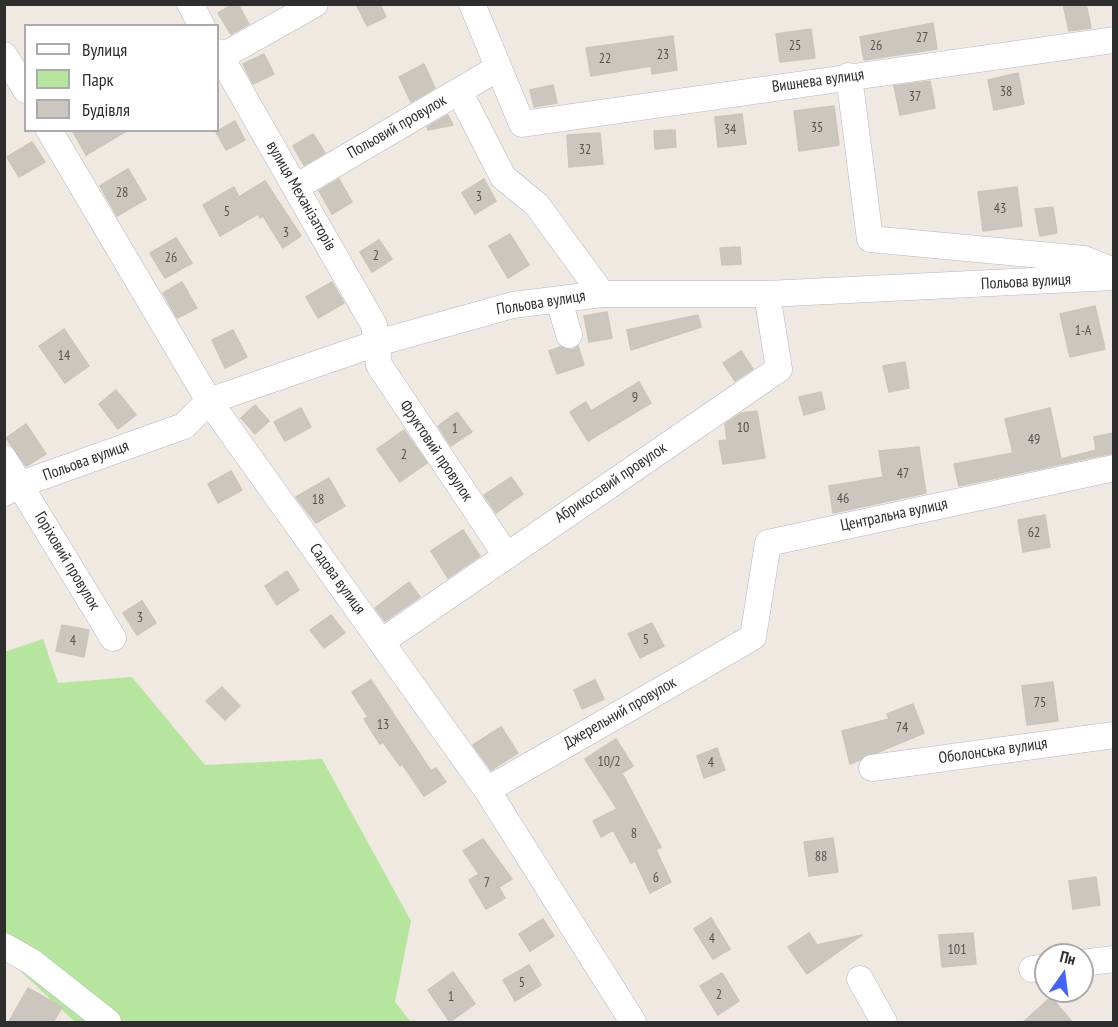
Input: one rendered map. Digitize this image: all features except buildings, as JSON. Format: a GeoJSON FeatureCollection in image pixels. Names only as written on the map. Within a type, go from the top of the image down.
{"type":"FeatureCollection","features":[{"type":"Feature","properties":{"kind":"street"},"geometry":{"type":"LineString","coordinates":[[190,4],[201,24]]}},
{"type":"Feature","properties":{"kind":"street"},"geometry":{"type":"LineString","coordinates":[[219,54],[315,4]]}},
{"type":"Feature","properties":{"kind":"street"},"geometry":{"type":"LineString","coordinates":[[472,4],[498,68]]}},
{"type":"Feature","properties":{"kind":"street","name":"Вишнева вулиця"},"geometry":{"type":"LineString","coordinates":[[498,68],[522,124],[1113,40]]}},
{"type":"Feature","properties":{"kind":"street","name":"вулиця Механізаторів"},"geometry":{"type":"LineString","coordinates":[[219,54],[374,325],[377,343]]}},
{"type":"Feature","properties":{"kind":"street"},"geometry":{"type":"LineString","coordinates":[[4,55],[24,87]]}},
{"type":"Feature","properties":{"kind":"street","name":"Польовий провулок"},"geometry":{"type":"LineString","coordinates":[[296,187],[498,68]]}},
{"type":"Feature","properties":{"kind":"street","name":"Польова вулиця"},"geometry":{"type":"LineString","coordinates":[[849,76],[870,238],[1084,259],[1113,272]]}},
{"type":"Feature","properties":{"kind":"street"},"geometry":{"type":"LineString","coordinates":[[462,98],[503,177],[537,206],[602,294]]}},
{"type":"Feature","properties":{"kind":"street","name":"Садова вулиця"},"geometry":{"type":"LineString","coordinates":[[50,132],[209,401],[487,790],[633,1023]]}},
{"type":"Feature","properties":{"kind":"street","name":"Польова вулиця"},"geometry":{"type":"LineString","coordinates":[[13,489],[184,426],[209,401],[377,343],[513,305],[602,294],[767,294],[1113,277]]}},
{"type":"Feature","properties":{"kind":"street","name":"Абрикосовий провулок"},"geometry":{"type":"LineString","coordinates":[[381,642],[779,369],[767,294]]}},
{"type":"Feature","properties":{"kind":"street"},"geometry":{"type":"LineString","coordinates":[[559,300],[569,335]]}},
{"type":"Feature","properties":{"kind":"street","name":"Фруктовий провулок"},"geometry":{"type":"LineString","coordinates":[[377,343],[379,365],[506,555]]}},
{"type":"Feature","properties":{"kind":"street","name":"Горіховий провулок"},"geometry":{"type":"LineString","coordinates":[[4,459],[13,489],[113,638]]}},
{"type":"Feature","properties":{"kind":"street","name":"Центральна вулиця"},"geometry":{"type":"LineString","coordinates":[[753,637],[768,543],[1113,468]]}},
{"type":"Feature","properties":{"kind":"street","name":"Джерельний провулок"},"geometry":{"type":"LineString","coordinates":[[487,790],[753,637]]}},
{"type":"Feature","properties":{"kind":"street","name":"Оболонська вулиця"},"geometry":{"type":"LineString","coordinates":[[872,768],[1113,735]]}},
{"type":"Feature","properties":{"kind":"street"},"geometry":{"type":"LineString","coordinates":[[4,946],[32,962],[108,1023]]}},
{"type":"Feature","properties":{"kind":"street"},"geometry":{"type":"LineString","coordinates":[[1094,961],[1113,959]]}},
{"type":"Feature","properties":{"kind":"street"},"geometry":{"type":"LineString","coordinates":[[860,979],[884,1023]]}},
{"type":"Feature","properties":{"kind":"green space"},"geometry":{"type":"Polygon","coordinates":[[[43,639],[58,683],[132,677],[205,765],[322,759],[411,921],[395,1002],[411,1022],[75,1022],[15,966],[5,961],[4,652],[43,639]]]}}]}
